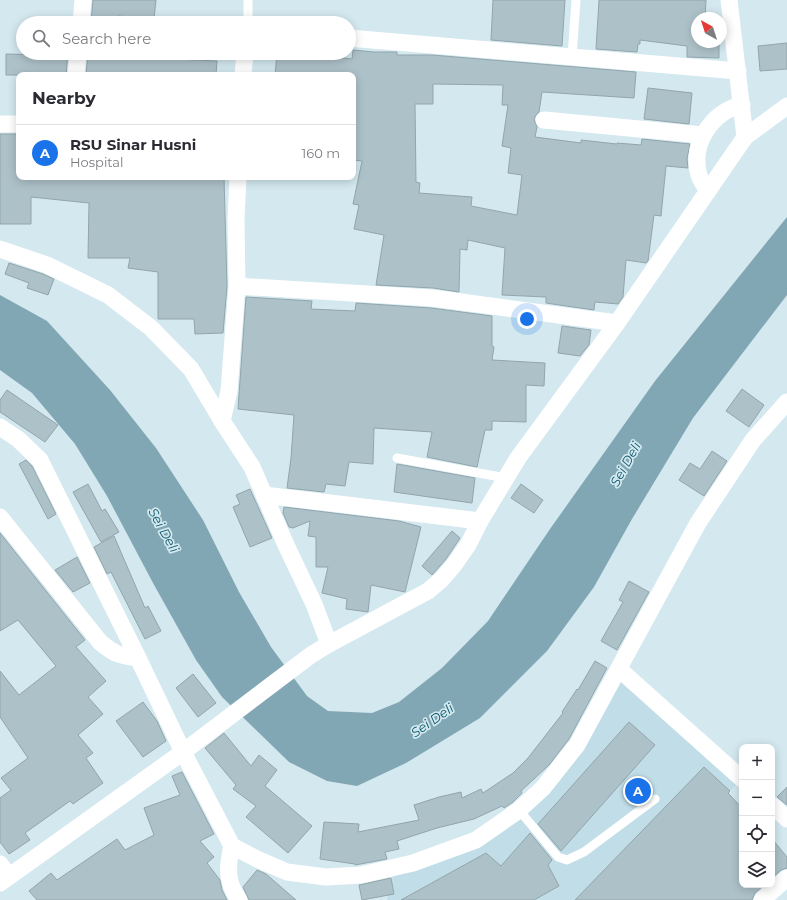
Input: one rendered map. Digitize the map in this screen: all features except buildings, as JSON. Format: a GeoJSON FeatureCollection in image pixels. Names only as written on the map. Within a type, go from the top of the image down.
{"type":"FeatureCollection","features":[{"type":"Feature","properties":{"kind":"street"},"geometry":{"type":"LineString","coordinates":[[82,16],[83,0]]}},
{"type":"Feature","properties":{"kind":"street"},"geometry":{"type":"LineString","coordinates":[[729,0],[745,137]]}},
{"type":"Feature","properties":{"kind":"street"},"geometry":{"type":"LineString","coordinates":[[356,39],[738,71]]}},
{"type":"Feature","properties":{"kind":"street"},"geometry":{"type":"LineString","coordinates":[[76,72],[77,60]]}},
{"type":"Feature","properties":{"kind":"street"},"geometry":{"type":"LineString","coordinates":[[243,72],[244,60]]}},
{"type":"Feature","properties":{"kind":"street"},"geometry":{"type":"LineString","coordinates":[[708,191],[702,183],[698,173],[697,161],[703,135],[721,113],[732,107],[742,105]]}},
{"type":"Feature","properties":{"kind":"street"},"geometry":{"type":"LineString","coordinates":[[3,875],[183,752],[311,655],[428,591],[442,579],[468,545],[480,521],[518,458],[617,323],[745,137],[787,106]]}},
{"type":"Feature","properties":{"kind":"street"},"geometry":{"type":"LineString","coordinates":[[544,120],[703,135]]}},
{"type":"Feature","properties":{"kind":"street"},"geometry":{"type":"LineString","coordinates":[[0,124],[16,124]]}},
{"type":"Feature","properties":{"kind":"street"},"geometry":{"type":"LineString","coordinates":[[222,421],[229,391],[237,286],[236,219],[238,180]]}},
{"type":"Feature","properties":{"kind":"street"},"geometry":{"type":"LineString","coordinates":[[0,249],[47,265],[108,295],[150,328],[191,369],[252,467],[314,604],[329,644]]}},
{"type":"Feature","properties":{"kind":"street"},"geometry":{"type":"LineString","coordinates":[[237,286],[432,298],[617,323]]}},
{"type":"Feature","properties":{"kind":"street"},"geometry":{"type":"LineString","coordinates":[[0,427],[18,439],[40,460],[183,752],[232,846],[287,872],[326,877],[361,875],[413,863],[476,840],[519,810],[543,788],[577,745],[698,524],[754,440],[787,402]]}},
{"type":"Feature","properties":{"kind":"street"},"geometry":{"type":"LineString","coordinates":[[264,495],[480,521]]}},
{"type":"Feature","properties":{"kind":"street"},"geometry":{"type":"LineString","coordinates":[[0,517],[100,642],[110,650],[123,656],[138,658]]}},
{"type":"Feature","properties":{"kind":"street"},"geometry":{"type":"LineString","coordinates":[[619,669],[739,775]]}},
{"type":"Feature","properties":{"kind":"street"},"geometry":{"type":"LineString","coordinates":[[775,808],[787,819]]}},
{"type":"Feature","properties":{"kind":"street"},"geometry":{"type":"LineString","coordinates":[[232,846],[228,863],[228,876],[239,900]]}},
{"type":"Feature","properties":{"kind":"street"},"geometry":{"type":"LineString","coordinates":[[762,900],[787,878]]}},
{"type":"Feature","properties":{"kind":"lane"},"geometry":{"type":"LineString","coordinates":[[248,0],[248,16]]}},
{"type":"Feature","properties":{"kind":"lane"},"geometry":{"type":"LineString","coordinates":[[572,57],[576,0]]}},
{"type":"Feature","properties":{"kind":"lane"},"geometry":{"type":"LineString","coordinates":[[397,458],[506,478]]}},
{"type":"Feature","properties":{"kind":"lane"},"geometry":{"type":"LineString","coordinates":[[519,810],[558,857],[567,860],[584,852],[655,798]]}},
{"type":"Feature","properties":{"kind":"shaded area"},"geometry":{"type":"Polygon","coordinates":[[[621,676],[739,782],[624,900],[387,900],[394,872],[538,800],[621,676]]]}},
{"type":"Feature","properties":{"kind":"water","name":"Sei Deli"},"geometry":{"type":"Polygon","coordinates":[[[787,217],[787,295],[693,418],[632,519],[594,587],[547,651],[480,718],[406,763],[357,786],[327,781],[289,762],[222,697],[196,660],[107,496],[75,444],[32,393],[0,370],[0,295],[47,321],[110,390],[156,448],[203,520],[239,592],[271,647],[307,696],[328,711],[372,713],[399,702],[442,668],[488,621],[550,529],[655,381],[787,217]]]}},
{"type":"Feature","properties":{"kind":"place","name":"RSU Sinar Husni"},"geometry":{"type":"Point","coordinates":[638,791]}}]}
